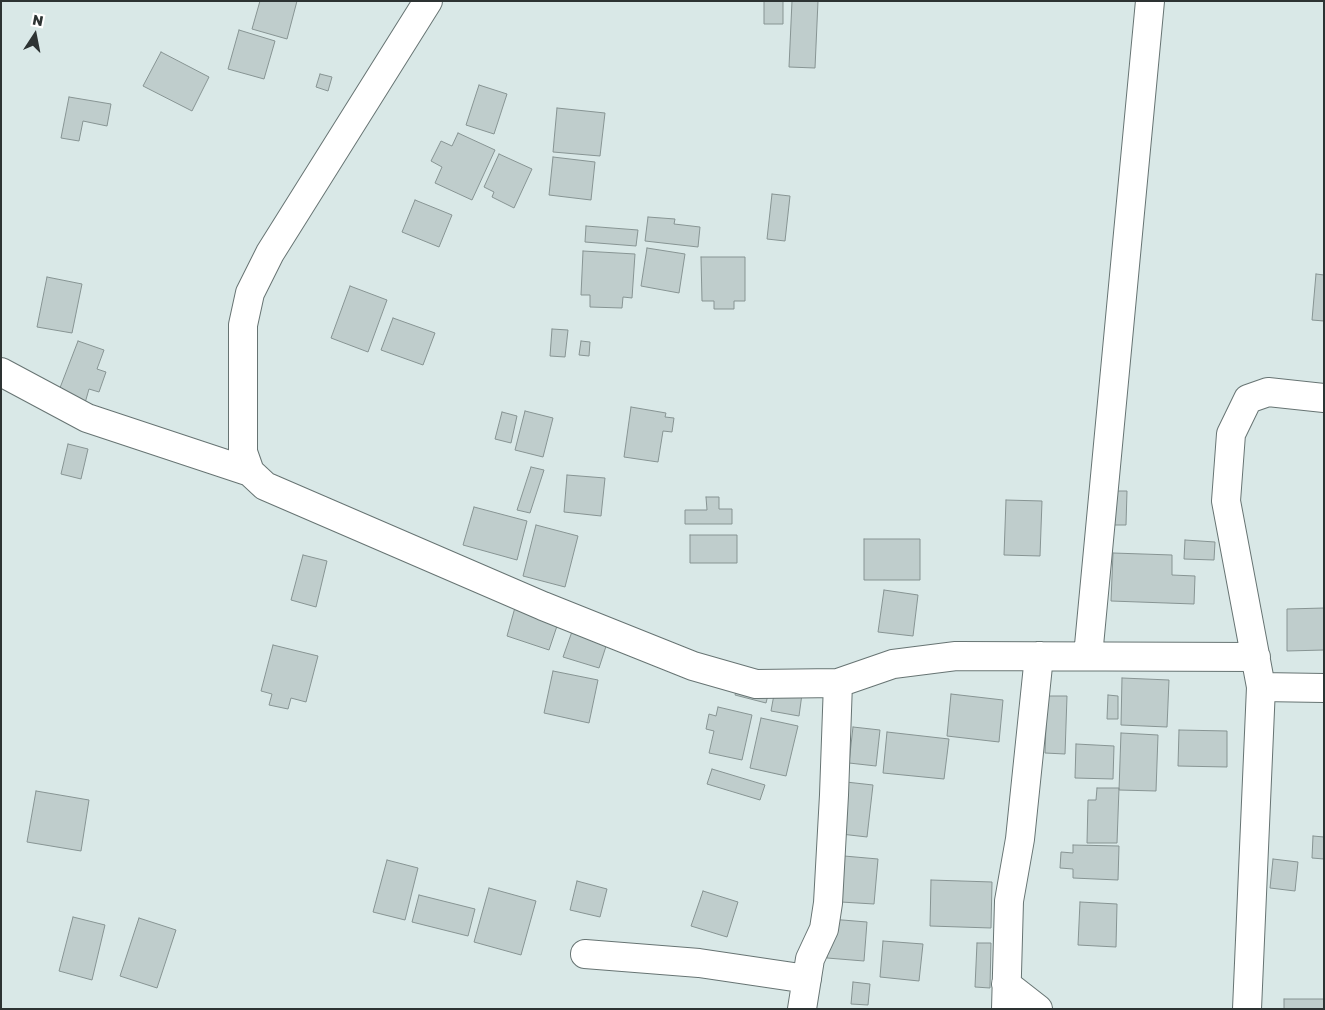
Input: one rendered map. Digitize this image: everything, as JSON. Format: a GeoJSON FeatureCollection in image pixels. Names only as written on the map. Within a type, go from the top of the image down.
{"type":"FeatureCollection","features":[{"type":"Feature","properties":{"kind":"street"},"geometry":{"type":"LineString","coordinates":[[250,472],[243,452],[243,325],[250,293],[270,254],[428,1]]}},
{"type":"Feature","properties":{"kind":"street"},"geometry":{"type":"LineString","coordinates":[[1088,656],[1150,1]]}},
{"type":"Feature","properties":{"kind":"street"},"geometry":{"type":"LineString","coordinates":[[1,372],[87,418],[250,472],[265,486],[543,606],[693,666],[756,684],[838,683],[892,664],[956,656],[1256,657]]}},
{"type":"Feature","properties":{"kind":"street"},"geometry":{"type":"LineString","coordinates":[[1247,1009],[1261,687],[1226,501],[1231,434],[1248,399],[1268,392],[1324,398]]}},
{"type":"Feature","properties":{"kind":"street"},"geometry":{"type":"LineString","coordinates":[[1038,1009],[1006,997],[1009,902],[1020,839],[1040,656]]}},
{"type":"Feature","properties":{"kind":"street"},"geometry":{"type":"LineString","coordinates":[[802,1009],[810,959],[824,929],[828,903],[838,683]]}},
{"type":"Feature","properties":{"kind":"street"},"geometry":{"type":"LineString","coordinates":[[1261,687],[1324,688]]}},
{"type":"Feature","properties":{"kind":"street"},"geometry":{"type":"LineString","coordinates":[[585,954],[699,964],[807,978]]}},
{"type":"Feature","properties":{"kind":"building"},"geometry":{"type":"Polygon","coordinates":[[[260,1],[297,1],[287,39],[252,29],[260,1]]]}},
{"type":"Feature","properties":{"kind":"building"},"geometry":{"type":"Polygon","coordinates":[[[764,1],[783,1],[783,24],[764,24],[764,1]]]}},
{"type":"Feature","properties":{"kind":"building"},"geometry":{"type":"Polygon","coordinates":[[[792,1],[818,1],[815,68],[789,67],[792,1]]]}},
{"type":"Feature","properties":{"kind":"building"},"geometry":{"type":"Polygon","coordinates":[[[239,30],[275,41],[264,79],[228,69],[239,30]]]}},
{"type":"Feature","properties":{"kind":"building"},"geometry":{"type":"Polygon","coordinates":[[[161,52],[209,77],[192,111],[143,86],[161,52]]]}},
{"type":"Feature","properties":{"kind":"building"},"geometry":{"type":"Polygon","coordinates":[[[320,74],[332,77],[328,91],[316,87],[320,74]]]}},
{"type":"Feature","properties":{"kind":"building"},"geometry":{"type":"Polygon","coordinates":[[[479,85],[507,94],[494,134],[466,125],[479,85]]]}},
{"type":"Feature","properties":{"kind":"building"},"geometry":{"type":"Polygon","coordinates":[[[69,97],[111,104],[107,126],[83,121],[79,141],[61,138],[69,97]]]}},
{"type":"Feature","properties":{"kind":"building"},"geometry":{"type":"Polygon","coordinates":[[[557,108],[605,113],[600,156],[553,152],[557,108]]]}},
{"type":"Feature","properties":{"kind":"building"},"geometry":{"type":"Polygon","coordinates":[[[458,133],[495,150],[472,200],[435,183],[442,167],[431,161],[441,141],[452,146],[458,133]]]}},
{"type":"Feature","properties":{"kind":"building"},"geometry":{"type":"Polygon","coordinates":[[[499,154],[532,169],[514,208],[492,197],[494,192],[484,187],[499,154]]]}},
{"type":"Feature","properties":{"kind":"building"},"geometry":{"type":"Polygon","coordinates":[[[553,157],[595,162],[591,200],[549,195],[553,157]]]}},
{"type":"Feature","properties":{"kind":"building"},"geometry":{"type":"Polygon","coordinates":[[[772,194],[790,196],[785,241],[767,239],[772,194]]]}},
{"type":"Feature","properties":{"kind":"building"},"geometry":{"type":"Polygon","coordinates":[[[415,200],[452,215],[439,247],[402,232],[415,200]]]}},
{"type":"Feature","properties":{"kind":"building"},"geometry":{"type":"Polygon","coordinates":[[[648,217],[675,219],[674,224],[700,227],[698,247],[645,241],[648,217]]]}},
{"type":"Feature","properties":{"kind":"building"},"geometry":{"type":"Polygon","coordinates":[[[586,226],[638,230],[636,246],[585,242],[586,226]]]}},
{"type":"Feature","properties":{"kind":"building"},"geometry":{"type":"Polygon","coordinates":[[[647,248],[685,254],[679,293],[641,286],[647,248]]]}},
{"type":"Feature","properties":{"kind":"building"},"geometry":{"type":"Polygon","coordinates":[[[583,251],[635,254],[632,298],[623,297],[622,308],[590,307],[590,295],[581,295],[583,251]]]}},
{"type":"Feature","properties":{"kind":"building"},"geometry":{"type":"Polygon","coordinates":[[[701,257],[745,257],[745,301],[734,301],[734,309],[714,309],[714,301],[702,301],[701,257]]]}},
{"type":"Feature","properties":{"kind":"building"},"geometry":{"type":"Polygon","coordinates":[[[1316,274],[1324,275],[1324,321],[1312,320],[1316,274]]]}},
{"type":"Feature","properties":{"kind":"building"},"geometry":{"type":"Polygon","coordinates":[[[47,277],[82,284],[72,333],[37,327],[47,277]]]}},
{"type":"Feature","properties":{"kind":"building"},"geometry":{"type":"Polygon","coordinates":[[[350,286],[387,300],[368,352],[331,338],[350,286]]]}},
{"type":"Feature","properties":{"kind":"building"},"geometry":{"type":"Polygon","coordinates":[[[393,318],[435,333],[423,365],[381,350],[393,318]]]}},
{"type":"Feature","properties":{"kind":"building"},"geometry":{"type":"Polygon","coordinates":[[[552,329],[568,330],[565,357],[550,356],[552,329]]]}},
{"type":"Feature","properties":{"kind":"building"},"geometry":{"type":"Polygon","coordinates":[[[78,341],[104,350],[97,369],[106,372],[99,392],[89,389],[85,403],[58,393],[78,341]]]}},
{"type":"Feature","properties":{"kind":"building"},"geometry":{"type":"Polygon","coordinates":[[[581,341],[590,342],[589,356],[579,355],[581,341]]]}},
{"type":"Feature","properties":{"kind":"building"},"geometry":{"type":"Polygon","coordinates":[[[631,407],[666,413],[665,417],[674,418],[672,432],[663,431],[658,462],[624,457],[631,407]]]}},
{"type":"Feature","properties":{"kind":"building"},"geometry":{"type":"Polygon","coordinates":[[[525,411],[553,418],[543,457],[515,450],[525,411]]]}},
{"type":"Feature","properties":{"kind":"building"},"geometry":{"type":"Polygon","coordinates":[[[502,412],[517,416],[511,443],[495,439],[502,412]]]}},
{"type":"Feature","properties":{"kind":"building"},"geometry":{"type":"Polygon","coordinates":[[[68,444],[88,449],[81,479],[61,474],[68,444]]]}},
{"type":"Feature","properties":{"kind":"building"},"geometry":{"type":"Polygon","coordinates":[[[531,467],[544,470],[530,513],[517,510],[531,467]]]}},
{"type":"Feature","properties":{"kind":"building"},"geometry":{"type":"Polygon","coordinates":[[[567,475],[605,478],[601,516],[564,512],[567,475]]]}},
{"type":"Feature","properties":{"kind":"building"},"geometry":{"type":"Polygon","coordinates":[[[1111,491],[1127,491],[1126,525],[1110,525],[1111,491]]]}},
{"type":"Feature","properties":{"kind":"building"},"geometry":{"type":"Polygon","coordinates":[[[706,497],[719,497],[719,509],[732,509],[732,524],[685,524],[685,510],[707,510],[706,497]]]}},
{"type":"Feature","properties":{"kind":"building"},"geometry":{"type":"Polygon","coordinates":[[[1006,500],[1042,501],[1040,556],[1004,555],[1006,500]]]}},
{"type":"Feature","properties":{"kind":"building"},"geometry":{"type":"Polygon","coordinates":[[[474,507],[527,521],[517,560],[463,545],[474,507]]]}},
{"type":"Feature","properties":{"kind":"building"},"geometry":{"type":"Polygon","coordinates":[[[536,525],[578,536],[565,587],[523,576],[536,525]]]}},
{"type":"Feature","properties":{"kind":"building"},"geometry":{"type":"Polygon","coordinates":[[[690,535],[737,535],[737,563],[690,563],[690,535]]]}},
{"type":"Feature","properties":{"kind":"building"},"geometry":{"type":"Polygon","coordinates":[[[864,539],[920,539],[920,580],[864,580],[864,539]]]}},
{"type":"Feature","properties":{"kind":"building"},"geometry":{"type":"Polygon","coordinates":[[[1185,540],[1215,542],[1214,560],[1184,559],[1185,540]]]}},
{"type":"Feature","properties":{"kind":"building"},"geometry":{"type":"Polygon","coordinates":[[[1113,553],[1172,555],[1172,575],[1195,576],[1194,604],[1111,601],[1113,553]]]}},
{"type":"Feature","properties":{"kind":"building"},"geometry":{"type":"Polygon","coordinates":[[[303,555],[327,561],[316,607],[291,600],[303,555]]]}},
{"type":"Feature","properties":{"kind":"building"},"geometry":{"type":"Polygon","coordinates":[[[884,590],[918,595],[913,636],[878,632],[884,590]]]}},
{"type":"Feature","properties":{"kind":"building"},"geometry":{"type":"Polygon","coordinates":[[[516,604],[560,617],[549,650],[507,636],[516,604]]]}},
{"type":"Feature","properties":{"kind":"building"},"geometry":{"type":"Polygon","coordinates":[[[1324,608],[1324,650],[1287,651],[1287,609],[1324,608]]]}},
{"type":"Feature","properties":{"kind":"building"},"geometry":{"type":"Polygon","coordinates":[[[574,626],[609,637],[599,668],[563,657],[574,626]]]}},
{"type":"Feature","properties":{"kind":"building"},"geometry":{"type":"Polygon","coordinates":[[[273,645],[318,656],[306,702],[291,698],[288,709],[269,705],[272,694],[261,691],[273,645]]]}},
{"type":"Feature","properties":{"kind":"building"},"geometry":{"type":"Polygon","coordinates":[[[553,671],[598,680],[589,723],[544,713],[553,671]]]}},
{"type":"Feature","properties":{"kind":"building"},"geometry":{"type":"Polygon","coordinates":[[[1122,678],[1169,680],[1167,727],[1121,725],[1122,678]]]}},
{"type":"Feature","properties":{"kind":"building"},"geometry":{"type":"Polygon","coordinates":[[[738,682],[769,691],[766,703],[735,695],[738,682]]]}},
{"type":"Feature","properties":{"kind":"building"},"geometry":{"type":"Polygon","coordinates":[[[775,689],[802,694],[799,716],[771,711],[775,689]]]}},
{"type":"Feature","properties":{"kind":"building"},"geometry":{"type":"Polygon","coordinates":[[[951,694],[1003,700],[999,742],[947,736],[951,694]]]}},
{"type":"Feature","properties":{"kind":"building"},"geometry":{"type":"Polygon","coordinates":[[[1108,695],[1118,696],[1118,719],[1107,719],[1108,695]]]}},
{"type":"Feature","properties":{"kind":"building"},"geometry":{"type":"Polygon","coordinates":[[[1047,696],[1067,696],[1065,754],[1045,753],[1047,696]]]}},
{"type":"Feature","properties":{"kind":"building"},"geometry":{"type":"Polygon","coordinates":[[[718,707],[752,715],[742,760],[709,753],[714,731],[706,729],[709,714],[716,716],[718,707]]]}},
{"type":"Feature","properties":{"kind":"building"},"geometry":{"type":"Polygon","coordinates":[[[761,718],[798,726],[786,776],[750,768],[761,718]]]}},
{"type":"Feature","properties":{"kind":"building"},"geometry":{"type":"Polygon","coordinates":[[[853,727],[880,730],[876,766],[849,763],[853,727]]]}},
{"type":"Feature","properties":{"kind":"building"},"geometry":{"type":"Polygon","coordinates":[[[1179,730],[1227,731],[1227,767],[1178,766],[1179,730]]]}},
{"type":"Feature","properties":{"kind":"building"},"geometry":{"type":"Polygon","coordinates":[[[887,732],[949,739],[944,779],[883,773],[887,732]]]}},
{"type":"Feature","properties":{"kind":"building"},"geometry":{"type":"Polygon","coordinates":[[[1121,733],[1158,735],[1156,791],[1119,790],[1121,733]]]}},
{"type":"Feature","properties":{"kind":"building"},"geometry":{"type":"Polygon","coordinates":[[[1076,744],[1114,746],[1113,779],[1075,778],[1076,744]]]}},
{"type":"Feature","properties":{"kind":"building"},"geometry":{"type":"Polygon","coordinates":[[[712,769],[765,785],[760,800],[707,784],[712,769]]]}},
{"type":"Feature","properties":{"kind":"building"},"geometry":{"type":"Polygon","coordinates":[[[846,782],[873,785],[867,837],[841,834],[846,782]]]}},
{"type":"Feature","properties":{"kind":"building"},"geometry":{"type":"Polygon","coordinates":[[[1097,788],[1119,788],[1117,843],[1087,843],[1088,800],[1096,800],[1097,788]]]}},
{"type":"Feature","properties":{"kind":"building"},"geometry":{"type":"Polygon","coordinates":[[[36,791],[89,800],[81,851],[27,842],[36,791]]]}},
{"type":"Feature","properties":{"kind":"building"},"geometry":{"type":"Polygon","coordinates":[[[1313,836],[1324,837],[1324,859],[1312,858],[1313,836]]]}},
{"type":"Feature","properties":{"kind":"building"},"geometry":{"type":"Polygon","coordinates":[[[1073,845],[1119,846],[1118,880],[1073,878],[1073,869],[1060,868],[1061,852],[1073,853],[1073,845]]]}},
{"type":"Feature","properties":{"kind":"building"},"geometry":{"type":"Polygon","coordinates":[[[844,856],[878,859],[874,904],[841,902],[844,856]]]}},
{"type":"Feature","properties":{"kind":"building"},"geometry":{"type":"Polygon","coordinates":[[[1273,859],[1298,862],[1295,891],[1270,888],[1273,859]]]}},
{"type":"Feature","properties":{"kind":"building"},"geometry":{"type":"Polygon","coordinates":[[[387,860],[418,868],[405,920],[373,912],[387,860]]]}},
{"type":"Feature","properties":{"kind":"building"},"geometry":{"type":"Polygon","coordinates":[[[931,880],[992,882],[991,928],[930,926],[931,880]]]}},
{"type":"Feature","properties":{"kind":"building"},"geometry":{"type":"Polygon","coordinates":[[[577,881],[607,889],[600,917],[570,910],[577,881]]]}},
{"type":"Feature","properties":{"kind":"building"},"geometry":{"type":"Polygon","coordinates":[[[489,888],[536,901],[521,955],[474,942],[489,888]]]}},
{"type":"Feature","properties":{"kind":"building"},"geometry":{"type":"Polygon","coordinates":[[[703,891],[738,902],[727,937],[691,926],[703,891]]]}},
{"type":"Feature","properties":{"kind":"building"},"geometry":{"type":"Polygon","coordinates":[[[419,895],[475,909],[468,936],[412,922],[419,895]]]}},
{"type":"Feature","properties":{"kind":"building"},"geometry":{"type":"Polygon","coordinates":[[[1080,902],[1117,904],[1116,947],[1078,945],[1080,902]]]}},
{"type":"Feature","properties":{"kind":"building"},"geometry":{"type":"Polygon","coordinates":[[[73,917],[105,925],[92,980],[59,971],[73,917]]]}},
{"type":"Feature","properties":{"kind":"building"},"geometry":{"type":"Polygon","coordinates":[[[139,918],[176,930],[157,988],[120,976],[139,918]]]}},
{"type":"Feature","properties":{"kind":"building"},"geometry":{"type":"Polygon","coordinates":[[[830,919],[867,922],[864,961],[827,958],[830,919]]]}},
{"type":"Feature","properties":{"kind":"building"},"geometry":{"type":"Polygon","coordinates":[[[883,941],[923,944],[919,981],[880,977],[883,941]]]}},
{"type":"Feature","properties":{"kind":"building"},"geometry":{"type":"Polygon","coordinates":[[[977,943],[991,943],[990,988],[975,987],[977,943]]]}},
{"type":"Feature","properties":{"kind":"building"},"geometry":{"type":"Polygon","coordinates":[[[853,982],[870,984],[868,1005],[851,1004],[853,982]]]}},
{"type":"Feature","properties":{"kind":"building"},"geometry":{"type":"Polygon","coordinates":[[[1284,999],[1324,999],[1324,1009],[1284,1009],[1284,999]]]}}]}
